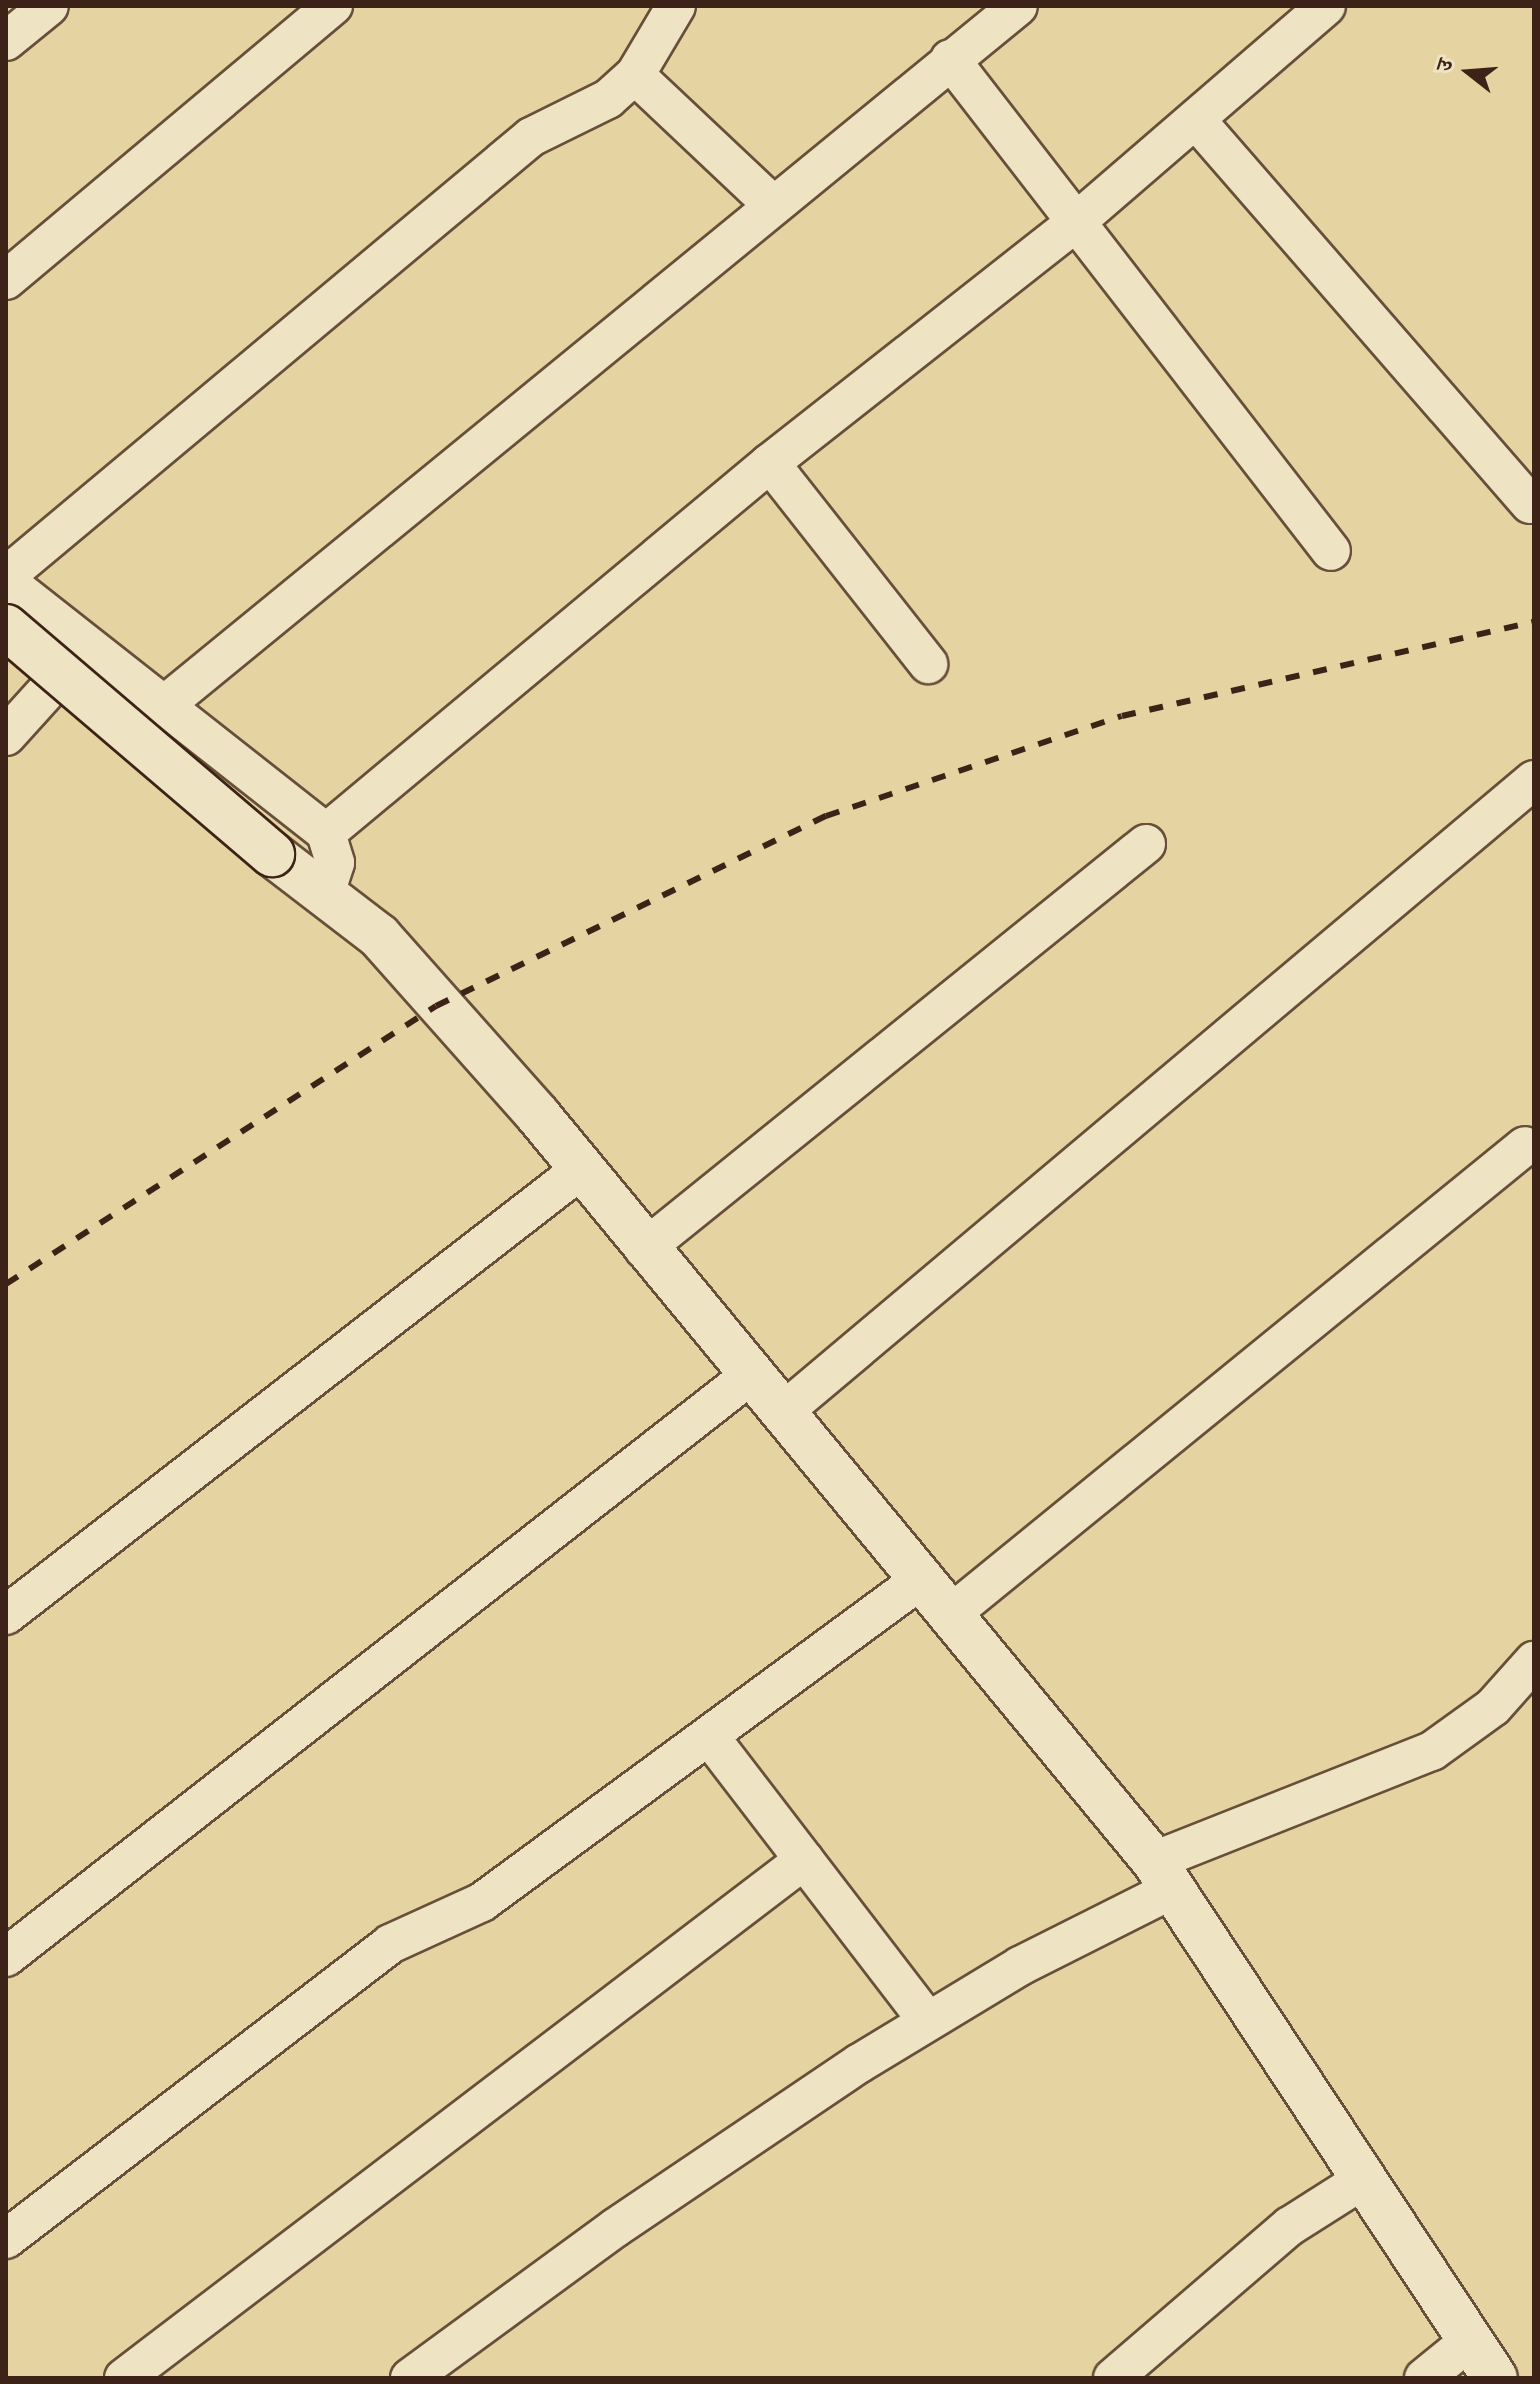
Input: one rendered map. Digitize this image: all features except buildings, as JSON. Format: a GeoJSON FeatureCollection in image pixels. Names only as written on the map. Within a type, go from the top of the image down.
{"type":"FeatureCollection","features":[{"type":"Feature","properties":{"kind":"main road"},"geometry":{"type":"LineString","coordinates":[[6,627],[272,854],[379,936],[784,1411],[1163,1875],[1364,2179],[1467,2343],[1495,2378]]}},
{"type":"Feature","properties":{"kind":"street"},"geometry":{"type":"LineString","coordinates":[[6,41],[49,6]]}},
{"type":"Feature","properties":{"kind":"street"},"geometry":{"type":"LineString","coordinates":[[6,280],[333,6]]}},
{"type":"Feature","properties":{"kind":"street"},"geometry":{"type":"LineString","coordinates":[[325,894],[335,863],[326,833],[162,707],[6,578],[531,137],[608,99],[635,75],[676,6]]}},
{"type":"Feature","properties":{"kind":"street"},"geometry":{"type":"LineString","coordinates":[[162,707],[1018,6]]}},
{"type":"Feature","properties":{"kind":"street"},"geometry":{"type":"LineString","coordinates":[[326,833],[770,463],[1076,222],[1326,6]]}},
{"type":"Feature","properties":{"kind":"street"},"geometry":{"type":"LineString","coordinates":[[950,59],[1331,551]]}},
{"type":"Feature","properties":{"kind":"street"},"geometry":{"type":"LineString","coordinates":[[635,75],[773,205]]}},
{"type":"Feature","properties":{"kind":"street"},"geometry":{"type":"LineString","coordinates":[[1196,120],[1530,504]]}},
{"type":"Feature","properties":{"kind":"street"},"geometry":{"type":"LineString","coordinates":[[770,463],[928,664]]}},
{"type":"Feature","properties":{"kind":"street"},"geometry":{"type":"LineString","coordinates":[[6,736],[87,646]]}},
{"type":"Feature","properties":{"kind":"street"},"geometry":{"type":"LineString","coordinates":[[784,1411],[1534,780]]}},
{"type":"Feature","properties":{"kind":"street"},"geometry":{"type":"LineString","coordinates":[[644,1249],[1146,844]]}},
{"type":"Feature","properties":{"kind":"street"},"geometry":{"type":"LineString","coordinates":[[952,1613],[1525,1146]]}},
{"type":"Feature","properties":{"kind":"street"},"geometry":{"type":"LineString","coordinates":[[6,1615],[579,1171]]}},
{"type":"Feature","properties":{"kind":"street"},"geometry":{"type":"LineString","coordinates":[[6,1957],[752,1374]]}},
{"type":"Feature","properties":{"kind":"street"},"geometry":{"type":"LineString","coordinates":[[6,2239],[390,1944],[482,1902],[923,1578]]}},
{"type":"Feature","properties":{"kind":"street"},"geometry":{"type":"LineString","coordinates":[[410,2378],[615,2228],[928,2021],[1163,1875],[1432,1751],[1485,1714],[1534,1661]]}},
{"type":"Feature","properties":{"kind":"street"},"geometry":{"type":"LineString","coordinates":[[709,1736],[928,2021]]}},
{"type":"Feature","properties":{"kind":"street"},"geometry":{"type":"LineString","coordinates":[[124,2378],[804,1860]]}},
{"type":"Feature","properties":{"kind":"street"},"geometry":{"type":"LineString","coordinates":[[1113,2378],[1290,2226],[1364,2179]]}},
{"type":"Feature","properties":{"kind":"street"},"geometry":{"type":"LineString","coordinates":[[1424,2378],[1467,2343]]}},
{"type":"Feature","properties":{"kind":"railway"},"geometry":{"type":"LineString","coordinates":[[6,1284],[436,1006],[826,816],[1122,716],[1534,622]]}}]}
